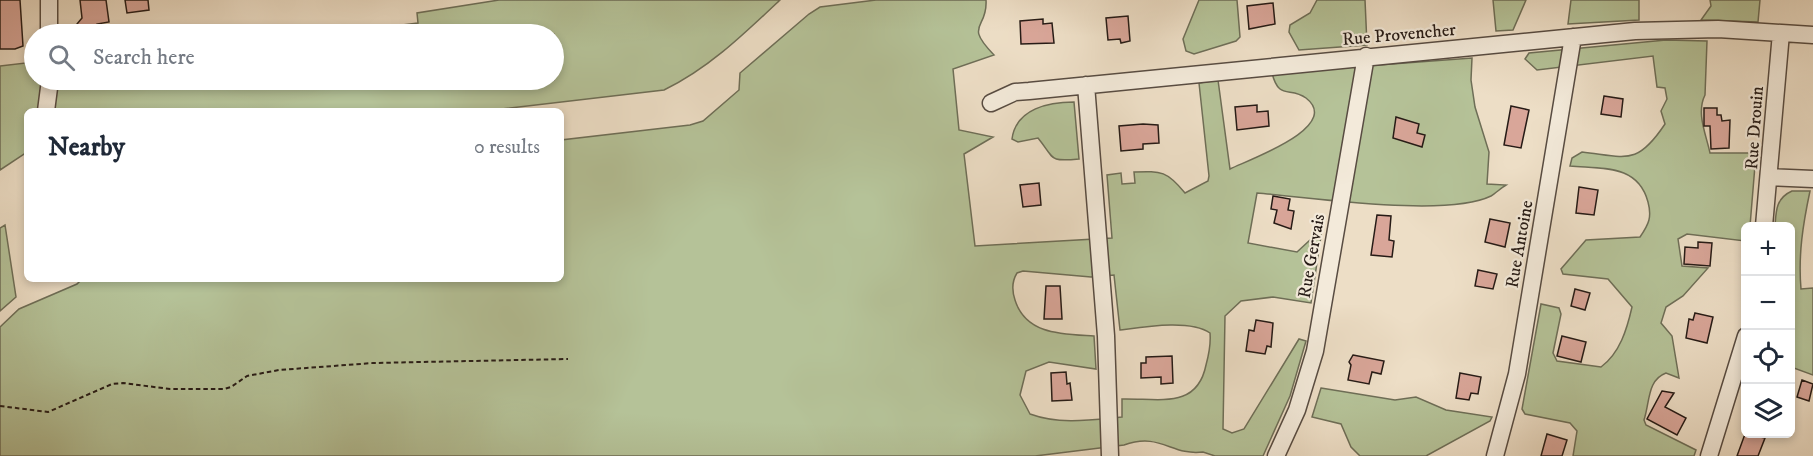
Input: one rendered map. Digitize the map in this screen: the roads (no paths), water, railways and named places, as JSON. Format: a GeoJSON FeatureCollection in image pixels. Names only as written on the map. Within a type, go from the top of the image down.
{"type":"FeatureCollection","features":[{"type":"Feature","properties":{"kind":"street"},"geometry":{"type":"LineString","coordinates":[[49,0],[49,24]]}},
{"type":"Feature","properties":{"kind":"street","name":"Rue Provencher"},"geometry":{"type":"LineString","coordinates":[[991,103],[1015,92],[1573,37],[1686,29],[1813,35]]}},
{"type":"Feature","properties":{"kind":"street","name":"Rue Drouin"},"geometry":{"type":"LineString","coordinates":[[1764,222],[1780,33]]}},
{"type":"Feature","properties":{"kind":"street","name":"Rue Antoine"},"geometry":{"type":"LineString","coordinates":[[1495,456],[1517,374],[1573,37]]}},
{"type":"Feature","properties":{"kind":"street","name":"Rue Gervais"},"geometry":{"type":"LineString","coordinates":[[1276,456],[1297,410],[1315,351],[1366,56]]}},
{"type":"Feature","properties":{"kind":"street"},"geometry":{"type":"LineString","coordinates":[[1086,85],[1106,336],[1110,456]]}},
{"type":"Feature","properties":{"kind":"street"},"geometry":{"type":"LineString","coordinates":[[46,108],[49,90]]}},
{"type":"Feature","properties":{"kind":"street"},"geometry":{"type":"LineString","coordinates":[[1769,177],[1813,179]]}},
{"type":"Feature","properties":{"kind":"street"},"geometry":{"type":"LineString","coordinates":[[1709,456],[1741,352]]}}]}
